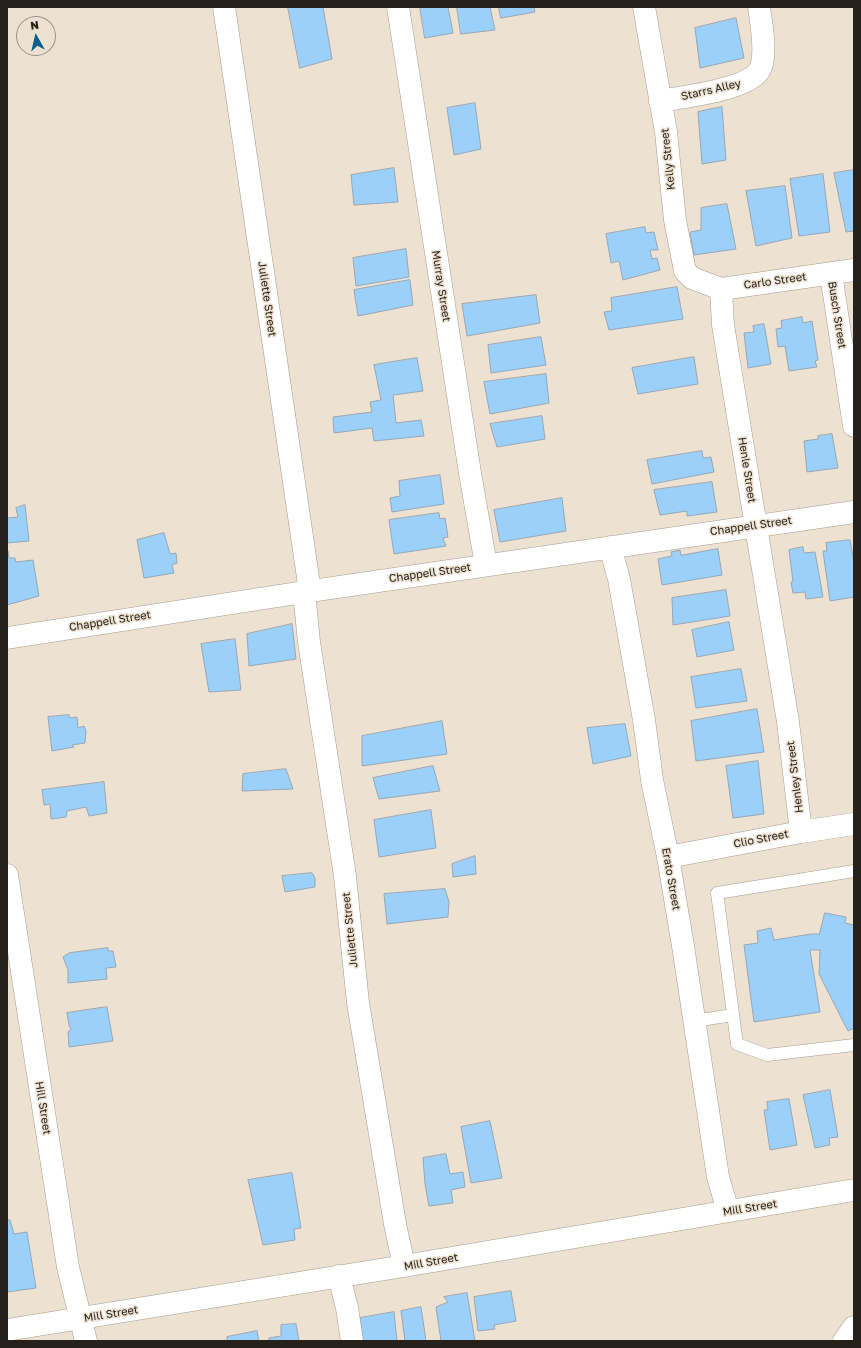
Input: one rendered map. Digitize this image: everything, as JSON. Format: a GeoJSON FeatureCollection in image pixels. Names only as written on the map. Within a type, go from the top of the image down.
{"type":"FeatureCollection","features":[{"type":"Feature","properties":{"kind":"street","name":"Juliette Street"},"geometry":{"type":"LineString","coordinates":[[224,7],[307,592],[309,642],[345,876],[358,1003],[395,1224],[404,1266]]}},
{"type":"Feature","properties":{"kind":"street","name":"Murray Street"},"geometry":{"type":"LineString","coordinates":[[398,7],[470,473],[486,565]]}},
{"type":"Feature","properties":{"kind":"street","name":"Kelly Street"},"geometry":{"type":"LineString","coordinates":[[644,7],[666,132],[675,220],[681,257],[685,271],[692,278],[721,289]]}},
{"type":"Feature","properties":{"kind":"street","name":"Starrs Alley"},"geometry":{"type":"LineString","coordinates":[[660,101],[735,86],[749,80],[759,71],[762,63],[763,50],[758,7]]}},
{"type":"Feature","properties":{"kind":"street","name":"Carlo Street"},"geometry":{"type":"LineString","coordinates":[[721,289],[854,270]]}},
{"type":"Feature","properties":{"kind":"street","name":"Busch Street"},"geometry":{"type":"LineString","coordinates":[[831,274],[854,426]]}},
{"type":"Feature","properties":{"kind":"street","name":"Henle Street"},"geometry":{"type":"LineString","coordinates":[[721,289],[723,325],[788,722]]}},
{"type":"Feature","properties":{"kind":"street","name":"Chappell Street"},"geometry":{"type":"LineString","coordinates":[[7,638],[486,565],[854,512]]}},
{"type":"Feature","properties":{"kind":"street","name":"Erato Street"},"geometry":{"type":"LineString","coordinates":[[610,547],[619,580],[644,720],[652,780],[668,857],[718,1177],[728,1211]]}},
{"type":"Feature","properties":{"kind":"street","name":"Henley Street"},"geometry":{"type":"LineString","coordinates":[[788,722],[801,832]]}},
{"type":"Feature","properties":{"kind":"street","name":"Clio Street"},"geometry":{"type":"LineString","coordinates":[[668,857],[801,832],[854,824]]}},
{"type":"Feature","properties":{"kind":"street","name":"Hill Street"},"geometry":{"type":"LineString","coordinates":[[7,875],[68,1267],[86,1341]]}},
{"type":"Feature","properties":{"kind":"street","name":"Mill Street"},"geometry":{"type":"LineString","coordinates":[[7,1330],[404,1266],[854,1190]]}},
{"type":"Feature","properties":{"kind":"street"},"geometry":{"type":"LineString","coordinates":[[340,1276],[352,1341]]}},
{"type":"Feature","properties":{"kind":"street"},"geometry":{"type":"LineString","coordinates":[[844,1341],[854,1327]]}},
{"type":"Feature","properties":{"kind":"lane"},"geometry":{"type":"LineString","coordinates":[[854,871],[717,893],[737,1044],[767,1055],[854,1045]]}},
{"type":"Feature","properties":{"kind":"lane"},"geometry":{"type":"LineString","coordinates":[[694,1021],[733,1014]]}},
{"type":"Feature","properties":{"kind":"building"},"geometry":{"type":"Polygon","coordinates":[[[288,7],[323,7],[332,59],[300,68],[288,7]]]}},
{"type":"Feature","properties":{"kind":"building"},"geometry":{"type":"Polygon","coordinates":[[[420,7],[448,7],[453,33],[425,38],[420,7]]]}},
{"type":"Feature","properties":{"kind":"building"},"geometry":{"type":"Polygon","coordinates":[[[457,7],[490,7],[495,30],[461,34],[457,7]]]}},
{"type":"Feature","properties":{"kind":"building"},"geometry":{"type":"Polygon","coordinates":[[[499,7],[534,7],[535,12],[501,18],[499,7]]]}},
{"type":"Feature","properties":{"kind":"building"},"geometry":{"type":"Polygon","coordinates":[[[736,18],[744,58],[700,68],[695,28],[736,18]]]}},
{"type":"Feature","properties":{"kind":"building"},"geometry":{"type":"Polygon","coordinates":[[[475,103],[481,149],[454,155],[447,108],[475,103]]]}},
{"type":"Feature","properties":{"kind":"building"},"geometry":{"type":"Polygon","coordinates":[[[722,107],[726,160],[702,164],[698,112],[722,107]]]}},
{"type":"Feature","properties":{"kind":"building"},"geometry":{"type":"Polygon","coordinates":[[[394,168],[398,202],[354,205],[351,175],[394,168]]]}},
{"type":"Feature","properties":{"kind":"building"},"geometry":{"type":"Polygon","coordinates":[[[854,170],[854,231],[846,232],[834,173],[854,170]]]}},
{"type":"Feature","properties":{"kind":"building"},"geometry":{"type":"Polygon","coordinates":[[[823,174],[830,232],[799,236],[790,179],[823,174]]]}},
{"type":"Feature","properties":{"kind":"building"},"geometry":{"type":"Polygon","coordinates":[[[785,186],[792,238],[756,246],[746,191],[785,186]]]}},
{"type":"Feature","properties":{"kind":"building"},"geometry":{"type":"Polygon","coordinates":[[[727,204],[736,249],[694,255],[690,232],[701,230],[701,208],[727,204]]]}},
{"type":"Feature","properties":{"kind":"building"},"geometry":{"type":"Polygon","coordinates":[[[645,227],[646,233],[654,232],[658,250],[650,250],[652,259],[657,258],[660,270],[623,280],[619,261],[611,263],[606,234],[645,227]]]}},
{"type":"Feature","properties":{"kind":"building"},"geometry":{"type":"Polygon","coordinates":[[[406,249],[409,277],[356,286],[353,258],[406,249]]]}},
{"type":"Feature","properties":{"kind":"building"},"geometry":{"type":"Polygon","coordinates":[[[410,280],[413,305],[358,316],[354,290],[410,280]]]}},
{"type":"Feature","properties":{"kind":"building"},"geometry":{"type":"Polygon","coordinates":[[[677,287],[683,319],[609,330],[604,312],[612,311],[611,298],[677,287]]]}},
{"type":"Feature","properties":{"kind":"building"},"geometry":{"type":"Polygon","coordinates":[[[536,295],[540,323],[467,336],[462,304],[536,295]]]}},
{"type":"Feature","properties":{"kind":"building"},"geometry":{"type":"Polygon","coordinates":[[[802,317],[803,323],[812,321],[818,360],[815,361],[817,367],[789,371],[785,346],[778,347],[776,329],[782,328],[781,321],[802,317]]]}},
{"type":"Feature","properties":{"kind":"building"},"geometry":{"type":"Polygon","coordinates":[[[764,324],[771,364],[748,368],[744,333],[754,332],[753,326],[764,324]]]}},
{"type":"Feature","properties":{"kind":"building"},"geometry":{"type":"Polygon","coordinates":[[[541,337],[546,365],[491,373],[488,345],[541,337]]]}},
{"type":"Feature","properties":{"kind":"building"},"geometry":{"type":"Polygon","coordinates":[[[694,357],[698,384],[638,394],[632,368],[694,357]]]}},
{"type":"Feature","properties":{"kind":"building"},"geometry":{"type":"Polygon","coordinates":[[[417,358],[423,391],[393,395],[396,423],[421,420],[424,436],[374,441],[372,428],[334,433],[333,417],[372,412],[370,402],[381,400],[374,365],[417,358]]]}},
{"type":"Feature","properties":{"kind":"building"},"geometry":{"type":"Polygon","coordinates":[[[546,374],[549,403],[490,414],[484,382],[546,374]]]}},
{"type":"Feature","properties":{"kind":"building"},"geometry":{"type":"Polygon","coordinates":[[[542,416],[545,439],[497,447],[490,424],[542,416]]]}},
{"type":"Feature","properties":{"kind":"building"},"geometry":{"type":"Polygon","coordinates":[[[832,434],[838,468],[807,472],[804,441],[818,439],[818,436],[832,434]]]}},
{"type":"Feature","properties":{"kind":"building"},"geometry":{"type":"Polygon","coordinates":[[[702,451],[703,458],[711,457],[714,472],[652,484],[647,460],[702,451]]]}},
{"type":"Feature","properties":{"kind":"building"},"geometry":{"type":"Polygon","coordinates":[[[440,475],[444,504],[392,512],[390,498],[400,496],[399,481],[440,475]]]}},
{"type":"Feature","properties":{"kind":"building"},"geometry":{"type":"Polygon","coordinates":[[[712,482],[717,512],[687,516],[687,511],[660,515],[654,490],[712,482]]]}},
{"type":"Feature","properties":{"kind":"building"},"geometry":{"type":"Polygon","coordinates":[[[562,498],[566,531],[500,542],[494,510],[562,498]]]}},
{"type":"Feature","properties":{"kind":"building"},"geometry":{"type":"Polygon","coordinates":[[[25,505],[29,541],[7,543],[7,518],[18,517],[16,508],[25,505]]]}},
{"type":"Feature","properties":{"kind":"building"},"geometry":{"type":"Polygon","coordinates":[[[439,513],[440,519],[445,518],[448,537],[443,538],[446,546],[394,554],[389,520],[439,513]]]}},
{"type":"Feature","properties":{"kind":"building"},"geometry":{"type":"Polygon","coordinates":[[[164,533],[170,554],[176,553],[177,563],[172,565],[174,573],[144,578],[137,540],[164,533]]]}},
{"type":"Feature","properties":{"kind":"building"},"geometry":{"type":"Polygon","coordinates":[[[850,540],[854,562],[854,597],[830,601],[823,551],[827,551],[826,543],[850,540]]]}},
{"type":"Feature","properties":{"kind":"building"},"geometry":{"type":"Polygon","coordinates":[[[803,547],[804,553],[815,552],[823,597],[806,599],[805,592],[793,593],[789,550],[803,547]]]}},
{"type":"Feature","properties":{"kind":"building"},"geometry":{"type":"Polygon","coordinates":[[[718,549],[722,575],[662,585],[658,559],[672,556],[671,552],[680,550],[681,555],[718,549]]]}},
{"type":"Feature","properties":{"kind":"building"},"geometry":{"type":"Polygon","coordinates":[[[7,551],[9,558],[15,558],[16,562],[33,560],[39,596],[7,605],[7,551]]]}},
{"type":"Feature","properties":{"kind":"building"},"geometry":{"type":"Polygon","coordinates":[[[726,590],[730,616],[673,625],[672,598],[726,590]]]}},
{"type":"Feature","properties":{"kind":"building"},"geometry":{"type":"Polygon","coordinates":[[[729,622],[734,650],[697,657],[692,630],[729,622]]]}},
{"type":"Feature","properties":{"kind":"building"},"geometry":{"type":"Polygon","coordinates":[[[292,624],[296,659],[249,666],[247,634],[292,624]]]}},
{"type":"Feature","properties":{"kind":"building"},"geometry":{"type":"Polygon","coordinates":[[[235,639],[241,690],[209,692],[201,644],[235,639]]]}},
{"type":"Feature","properties":{"kind":"building"},"geometry":{"type":"Polygon","coordinates":[[[741,669],[747,701],[696,708],[691,677],[741,669]]]}},
{"type":"Feature","properties":{"kind":"building"},"geometry":{"type":"Polygon","coordinates":[[[757,709],[764,752],[696,761],[691,721],[757,709]]]}},
{"type":"Feature","properties":{"kind":"building"},"geometry":{"type":"Polygon","coordinates":[[[69,715],[70,718],[77,717],[78,728],[84,726],[86,731],[85,743],[72,745],[74,747],[52,751],[48,717],[69,715]]]}},
{"type":"Feature","properties":{"kind":"building"},"geometry":{"type":"Polygon","coordinates":[[[442,721],[447,754],[362,766],[362,736],[442,721]]]}},
{"type":"Feature","properties":{"kind":"building"},"geometry":{"type":"Polygon","coordinates":[[[625,724],[631,756],[593,764],[587,728],[625,724]]]}},
{"type":"Feature","properties":{"kind":"building"},"geometry":{"type":"Polygon","coordinates":[[[758,761],[764,814],[733,818],[726,766],[758,761]]]}},
{"type":"Feature","properties":{"kind":"building"},"geometry":{"type":"Polygon","coordinates":[[[433,766],[440,791],[379,799],[373,778],[433,766]]]}},
{"type":"Feature","properties":{"kind":"building"},"geometry":{"type":"Polygon","coordinates":[[[286,769],[293,789],[242,791],[243,774],[286,769]]]}},
{"type":"Feature","properties":{"kind":"building"},"geometry":{"type":"Polygon","coordinates":[[[104,782],[107,813],[89,816],[86,807],[67,811],[66,817],[51,819],[50,804],[44,805],[42,790],[104,782]]]}},
{"type":"Feature","properties":{"kind":"building"},"geometry":{"type":"Polygon","coordinates":[[[431,810],[436,848],[379,857],[374,820],[431,810]]]}},
{"type":"Feature","properties":{"kind":"building"},"geometry":{"type":"Polygon","coordinates":[[[475,856],[476,874],[453,877],[452,864],[475,856]]]}},
{"type":"Feature","properties":{"kind":"building"},"geometry":{"type":"Polygon","coordinates":[[[312,873],[315,878],[315,887],[285,892],[282,876],[312,873]]]}},
{"type":"Feature","properties":{"kind":"building"},"geometry":{"type":"Polygon","coordinates":[[[445,889],[449,902],[448,917],[387,924],[384,894],[445,889]]]}},
{"type":"Feature","properties":{"kind":"building"},"geometry":{"type":"Polygon","coordinates":[[[825,913],[846,917],[845,923],[854,925],[854,1028],[848,1031],[819,974],[820,950],[810,950],[820,1012],[754,1022],[744,945],[758,943],[757,931],[771,928],[774,940],[819,934],[825,913]]]}},
{"type":"Feature","properties":{"kind":"building"},"geometry":{"type":"Polygon","coordinates":[[[108,948],[108,951],[113,951],[116,967],[106,968],[107,979],[68,983],[68,970],[63,957],[69,953],[108,948]]]}},
{"type":"Feature","properties":{"kind":"building"},"geometry":{"type":"Polygon","coordinates":[[[107,1007],[113,1041],[69,1047],[68,1032],[71,1029],[67,1013],[107,1007]]]}},
{"type":"Feature","properties":{"kind":"building"},"geometry":{"type":"Polygon","coordinates":[[[830,1090],[838,1137],[829,1138],[830,1145],[815,1148],[803,1095],[830,1090]]]}},
{"type":"Feature","properties":{"kind":"building"},"geometry":{"type":"Polygon","coordinates":[[[789,1099],[797,1145],[770,1150],[764,1110],[768,1110],[767,1102],[789,1099]]]}},
{"type":"Feature","properties":{"kind":"building"},"geometry":{"type":"Polygon","coordinates":[[[490,1121],[502,1178],[471,1183],[461,1127],[490,1121]]]}},
{"type":"Feature","properties":{"kind":"building"},"geometry":{"type":"Polygon","coordinates":[[[446,1154],[450,1174],[463,1172],[465,1187],[451,1190],[453,1203],[429,1206],[425,1184],[423,1158],[446,1154]]]}},
{"type":"Feature","properties":{"kind":"building"},"geometry":{"type":"Polygon","coordinates":[[[292,1173],[301,1228],[294,1229],[295,1240],[263,1245],[248,1180],[292,1173]]]}},
{"type":"Feature","properties":{"kind":"building"},"geometry":{"type":"Polygon","coordinates":[[[7,1220],[10,1220],[14,1234],[27,1232],[36,1288],[7,1292],[7,1220]]]}},
{"type":"Feature","properties":{"kind":"building"},"geometry":{"type":"Polygon","coordinates":[[[511,1291],[516,1321],[494,1325],[495,1329],[478,1331],[474,1297],[511,1291]]]}},
{"type":"Feature","properties":{"kind":"building"},"geometry":{"type":"Polygon","coordinates":[[[467,1293],[475,1341],[441,1341],[436,1307],[448,1302],[444,1297],[467,1293]]]}},
{"type":"Feature","properties":{"kind":"building"},"geometry":{"type":"Polygon","coordinates":[[[421,1307],[426,1341],[405,1341],[401,1311],[421,1307]]]}},
{"type":"Feature","properties":{"kind":"building"},"geometry":{"type":"Polygon","coordinates":[[[394,1312],[397,1341],[363,1341],[360,1318],[394,1312]]]}},
{"type":"Feature","properties":{"kind":"building"},"geometry":{"type":"Polygon","coordinates":[[[296,1324],[299,1341],[269,1341],[269,1338],[281,1336],[281,1325],[296,1324]]]}},
{"type":"Feature","properties":{"kind":"building"},"geometry":{"type":"Polygon","coordinates":[[[257,1331],[259,1341],[227,1341],[227,1337],[257,1331]]]}}]}
